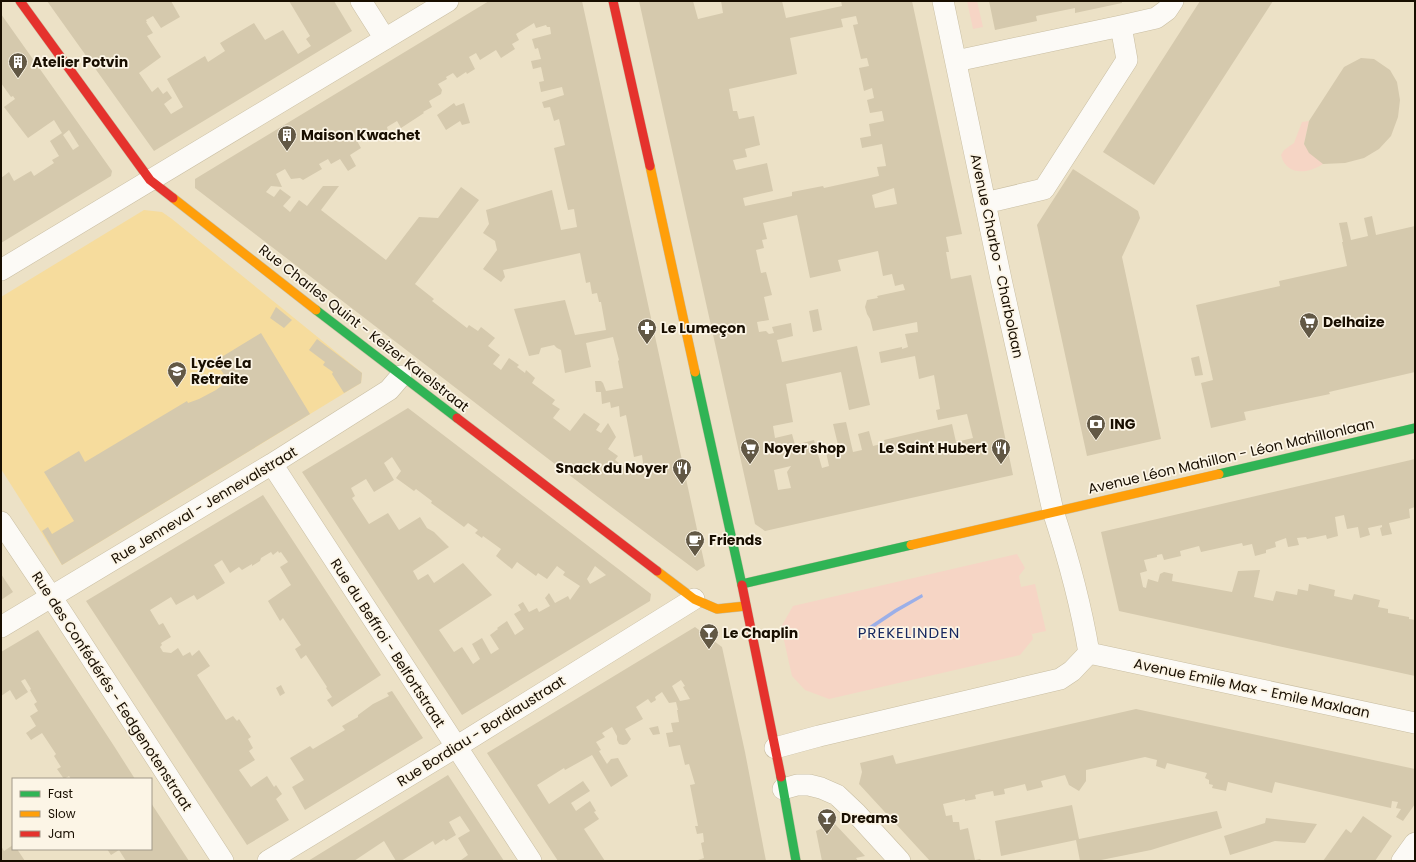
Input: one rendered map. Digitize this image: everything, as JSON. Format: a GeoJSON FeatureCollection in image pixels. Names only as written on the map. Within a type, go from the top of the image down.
{"type":"FeatureCollection","features":[{"type":"Feature","properties":{"kind":"street","name":"Rue Charles Quint - Keizer Karelstraat"},"geometry":{"type":"LineString","coordinates":[[20,1],[150,180],[401,376],[694,599],[717,609],[746,606]]}},
{"type":"Feature","properties":{"kind":"street"},"geometry":{"type":"LineString","coordinates":[[361,1],[385,39]]}},
{"type":"Feature","properties":{"kind":"street"},"geometry":{"type":"LineString","coordinates":[[1,270],[448,1]]}},
{"type":"Feature","properties":{"kind":"street"},"geometry":{"type":"LineString","coordinates":[[613,1],[742,584],[796,861]]}},
{"type":"Feature","properties":{"kind":"street","name":"Avenue Charbo - Charbolaan"},"geometry":{"type":"LineString","coordinates":[[943,1],[985,203],[1053,511],[1064,546],[1090,653]]}},
{"type":"Feature","properties":{"kind":"street"},"geometry":{"type":"LineString","coordinates":[[956,61],[1156,18],[1167,10],[1173,1]]}},
{"type":"Feature","properties":{"kind":"street"},"geometry":{"type":"LineString","coordinates":[[985,203],[1044,189],[1128,60],[1121,26]]}},
{"type":"Feature","properties":{"kind":"street","name":"Rue Jenneval - Jennevalstraat"},"geometry":{"type":"LineString","coordinates":[[1,627],[272,464],[389,390],[401,376]]}},
{"type":"Feature","properties":{"kind":"street","name":"Avenue Léon Mahillon - Léon Mahillonlaan"},"geometry":{"type":"LineString","coordinates":[[742,584],[1415,428]]}},
{"type":"Feature","properties":{"kind":"street","name":"Rue du Beffroi - Belfortstraat"},"geometry":{"type":"LineString","coordinates":[[272,464],[531,861]]}},
{"type":"Feature","properties":{"kind":"street","name":"Rue des Confédérés - Eedgenotenstraat"},"geometry":{"type":"LineString","coordinates":[[1,522],[222,861]]}},
{"type":"Feature","properties":{"kind":"street","name":"Rue Bordiau - Bordiaustraat"},"geometry":{"type":"LineString","coordinates":[[268,861],[456,747],[694,599]]}},
{"type":"Feature","properties":{"kind":"street"},"geometry":{"type":"LineString","coordinates":[[775,748],[819,736],[1060,679],[1072,671],[1090,653]]}},
{"type":"Feature","properties":{"kind":"street","name":"Avenue Emile Max - Emile Maxlaan"},"geometry":{"type":"LineString","coordinates":[[1090,653],[1415,722]]}},
{"type":"Feature","properties":{"kind":"street"},"geometry":{"type":"LineString","coordinates":[[783,789],[798,785],[809,785],[821,788],[837,795],[856,813],[900,861]]}},
{"type":"Feature","properties":{"kind":"street"},"geometry":{"type":"LineString","coordinates":[[1402,861],[1415,843]]}},
{"type":"Feature","properties":{"kind":"shaded area"},"geometry":{"type":"Polygon","coordinates":[[[967,1],[977,1],[983,27],[973,29],[967,1]]]}},
{"type":"Feature","properties":{"kind":"shaded area"},"geometry":{"type":"Polygon","coordinates":[[[1309,121],[1304,144],[1323,164],[1311,170],[1293,170],[1284,162],[1281,155],[1284,150],[1294,143],[1302,122],[1309,121]]]}},
{"type":"Feature","properties":{"kind":"shaded area","name":"Lycée La Retraite"},"geometry":{"type":"Polygon","coordinates":[[[144,210],[162,212],[172,219],[362,373],[361,383],[62,565],[1,469],[1,297],[144,210]]]}},
{"type":"Feature","properties":{"kind":"shaded area"},"geometry":{"type":"Polygon","coordinates":[[[1017,554],[1025,568],[1019,576],[1021,587],[1035,584],[1046,631],[1032,634],[1028,619],[1033,639],[1020,655],[829,699],[805,690],[792,676],[781,627],[793,606],[1017,554]]]}},
{"type":"Feature","properties":{"kind":"water"},"geometry":{"type":"Polygon","coordinates":[[[922,594],[923,597],[867,632],[865,629],[895,609],[922,594]]]}},
{"type":"Feature","properties":{"kind":"building"},"geometry":{"type":"Polygon","coordinates":[[[47,1],[171,1],[180,17],[161,28],[153,16],[146,20],[153,33],[147,36],[161,57],[139,73],[152,92],[158,87],[163,94],[167,91],[172,98],[164,104],[171,114],[183,107],[167,79],[205,56],[208,62],[225,51],[220,43],[254,23],[265,40],[283,30],[298,54],[311,46],[306,39],[310,36],[289,1],[334,1],[352,31],[154,151],[47,1]]]}},
{"type":"Feature","properties":{"kind":"building"},"geometry":{"type":"Polygon","coordinates":[[[489,1],[582,1],[705,566],[697,571],[598,497],[195,188],[195,179],[489,1]],[[534,23],[516,34],[519,40],[512,44],[515,49],[501,58],[496,50],[480,60],[476,53],[469,57],[475,69],[467,74],[466,72],[457,78],[453,73],[446,77],[447,79],[438,84],[442,90],[441,94],[429,101],[432,107],[401,128],[397,121],[387,127],[388,131],[369,142],[365,136],[357,141],[361,148],[350,155],[356,166],[348,171],[340,159],[331,164],[328,159],[319,164],[322,169],[303,180],[300,178],[291,179],[285,169],[276,174],[282,187],[271,186],[266,192],[274,197],[280,189],[291,197],[283,206],[290,212],[299,200],[307,206],[323,186],[339,186],[321,210],[386,260],[419,217],[438,218],[461,187],[479,200],[415,284],[434,299],[432,301],[467,328],[469,325],[478,331],[481,327],[495,338],[488,346],[500,355],[493,364],[501,370],[509,358],[519,365],[517,367],[525,373],[526,370],[535,378],[532,383],[555,400],[552,404],[560,409],[553,418],[570,431],[584,413],[600,424],[596,430],[601,433],[608,423],[616,437],[608,449],[618,456],[615,460],[627,469],[631,463],[637,472],[644,470],[642,455],[634,457],[626,415],[620,417],[619,406],[611,408],[610,402],[602,404],[601,392],[596,392],[595,381],[601,381],[606,391],[623,388],[619,360],[613,337],[586,343],[591,367],[565,373],[561,350],[554,345],[541,348],[539,354],[529,356],[514,309],[565,300],[575,335],[606,330],[601,302],[599,302],[597,293],[592,294],[590,282],[586,283],[580,253],[503,270],[505,277],[501,282],[483,269],[497,250],[495,241],[483,233],[489,224],[486,210],[552,190],[561,230],[577,227],[574,209],[568,210],[554,148],[565,145],[559,119],[554,121],[550,107],[544,108],[542,102],[564,95],[562,87],[541,92],[539,82],[544,81],[541,67],[533,69],[531,61],[541,59],[538,48],[535,49],[532,39],[551,34],[550,27],[547,27],[546,25],[536,28],[534,23]]]}},
{"type":"Feature","properties":{"kind":"building"},"geometry":{"type":"Polygon","coordinates":[[[639,1],[693,1],[698,19],[723,13],[721,1],[782,1],[786,18],[842,6],[841,1],[912,1],[962,234],[946,237],[949,252],[946,252],[951,279],[971,275],[1013,475],[765,531],[755,524],[639,1]],[[856,16],[841,19],[843,27],[790,38],[797,74],[729,89],[733,111],[737,111],[739,119],[754,116],[760,145],[745,149],[747,157],[733,160],[736,170],[767,163],[773,191],[743,198],[745,206],[792,196],[792,192],[823,186],[824,188],[879,176],[877,167],[886,166],[882,144],[862,148],[860,138],[871,136],[869,124],[884,121],[882,111],[870,113],[867,100],[874,98],[872,88],[864,91],[859,68],[869,66],[867,58],[861,59],[853,25],[858,24],[856,16]],[[894,188],[872,195],[875,208],[897,204],[894,188]],[[797,215],[763,223],[767,239],[762,240],[764,248],[756,250],[761,273],[766,272],[772,295],[764,297],[769,320],[757,322],[759,332],[766,331],[769,334],[774,333],[772,327],[791,323],[793,336],[777,340],[782,362],[857,346],[870,405],[849,410],[841,372],[786,384],[793,422],[773,426],[775,438],[792,434],[795,445],[814,440],[822,468],[829,466],[826,452],[839,449],[833,424],[846,422],[853,452],[862,450],[858,434],[869,431],[873,446],[885,443],[884,440],[952,424],[956,442],[973,438],[967,414],[938,420],[936,410],[940,409],[934,375],[919,379],[915,356],[881,363],[879,352],[908,347],[905,334],[918,332],[917,322],[873,331],[865,307],[867,300],[878,298],[877,296],[905,290],[903,284],[895,286],[892,274],[883,276],[878,251],[838,260],[841,271],[810,278],[797,215]],[[791,466],[774,470],[778,490],[791,488],[787,472],[791,466]]]}},
{"type":"Feature","properties":{"kind":"building"},"geometry":{"type":"Polygon","coordinates":[[[989,1],[1122,1],[1122,3],[1075,13],[1075,8],[1036,16],[1037,21],[995,30],[989,1]]]}},
{"type":"Feature","properties":{"kind":"building"},"geometry":{"type":"Polygon","coordinates":[[[1200,1],[1273,1],[1154,185],[1103,152],[1200,1]]]}},
{"type":"Feature","properties":{"kind":"building"},"geometry":{"type":"Polygon","coordinates":[[[1,14],[112,171],[111,176],[1,243],[1,178],[9,172],[14,181],[31,171],[34,176],[54,163],[52,160],[59,156],[50,141],[62,133],[54,120],[28,138],[4,107],[15,99],[13,96],[11,97],[1,83],[1,14]],[[69,130],[63,135],[73,150],[79,146],[69,130]]]}},
{"type":"Feature","properties":{"kind":"building"},"geometry":{"type":"Polygon","coordinates":[[[1361,58],[1374,59],[1390,70],[1397,82],[1400,100],[1398,117],[1391,136],[1379,149],[1364,158],[1345,163],[1323,164],[1309,153],[1304,144],[1309,121],[1344,67],[1361,58]]]}},
{"type":"Feature","properties":{"kind":"building"},"geometry":{"type":"Polygon","coordinates":[[[454,103],[456,106],[464,103],[470,123],[462,125],[460,121],[446,130],[437,115],[454,103]]]}},
{"type":"Feature","properties":{"kind":"building"},"geometry":{"type":"Polygon","coordinates":[[[1073,169],[1138,211],[1140,218],[1122,257],[1161,439],[1087,456],[1037,225],[1073,169]]]}},
{"type":"Feature","properties":{"kind":"building","name":"Delhaize"},"geometry":{"type":"Polygon","coordinates":[[[1372,216],[1376,235],[1415,226],[1415,372],[1329,392],[1330,394],[1244,412],[1246,420],[1211,428],[1201,383],[1213,380],[1196,305],[1280,286],[1279,281],[1347,266],[1339,223],[1347,222],[1351,240],[1368,236],[1364,218],[1372,216]]]}},
{"type":"Feature","properties":{"kind":"building"},"geometry":{"type":"Polygon","coordinates":[[[276,307],[292,320],[284,328],[270,318],[276,307]]]}},
{"type":"Feature","properties":{"kind":"building"},"geometry":{"type":"Polygon","coordinates":[[[818,309],[822,330],[813,332],[809,311],[818,309]]]}},
{"type":"Feature","properties":{"kind":"building"},"geometry":{"type":"Polygon","coordinates":[[[261,333],[310,414],[62,565],[42,531],[48,527],[52,534],[74,521],[44,472],[79,451],[85,462],[187,401],[188,403],[199,399],[216,390],[225,383],[227,379],[215,361],[261,333]]]}},
{"type":"Feature","properties":{"kind":"building"},"geometry":{"type":"Polygon","coordinates":[[[317,339],[362,373],[361,383],[344,393],[332,374],[333,372],[323,365],[325,362],[309,350],[317,339]]]}},
{"type":"Feature","properties":{"kind":"building"},"geometry":{"type":"Polygon","coordinates":[[[1199,356],[1203,375],[1195,376],[1191,358],[1199,356]]]}},
{"type":"Feature","properties":{"kind":"building"},"geometry":{"type":"Polygon","coordinates":[[[408,408],[651,594],[650,601],[462,715],[302,472],[408,408]],[[392,457],[384,463],[394,480],[374,492],[366,479],[351,488],[355,496],[352,498],[369,524],[388,513],[399,530],[420,517],[427,528],[434,532],[449,547],[413,571],[418,580],[428,574],[434,583],[463,563],[492,595],[439,630],[454,652],[462,647],[473,664],[480,659],[472,644],[482,638],[491,654],[499,649],[490,635],[498,629],[497,628],[507,621],[515,635],[524,629],[514,614],[521,610],[518,605],[523,602],[529,612],[537,608],[539,612],[550,606],[545,598],[549,593],[555,603],[568,596],[570,600],[580,586],[563,575],[565,572],[557,566],[547,579],[538,573],[536,576],[517,562],[512,569],[496,556],[501,549],[483,536],[482,538],[475,533],[478,530],[468,523],[464,527],[431,503],[432,501],[416,489],[414,491],[396,478],[401,471],[392,457]],[[595,566],[587,579],[590,584],[606,575],[595,566]]]}},
{"type":"Feature","properties":{"kind":"building"},"geometry":{"type":"Polygon","coordinates":[[[1415,459],[1415,507],[1409,509],[1410,518],[1389,523],[1392,534],[1382,536],[1380,528],[1382,525],[1368,528],[1370,535],[1360,538],[1358,527],[1347,529],[1344,515],[1335,517],[1338,536],[1327,539],[1326,535],[1307,539],[1306,537],[1297,538],[1299,545],[1288,547],[1286,538],[1275,542],[1276,547],[1266,550],[1266,553],[1255,556],[1252,544],[1243,546],[1242,543],[1201,552],[1199,546],[1180,551],[1181,556],[1164,560],[1162,554],[1157,555],[1157,557],[1144,560],[1147,571],[1140,573],[1143,587],[1146,588],[1148,579],[1158,582],[1160,574],[1164,572],[1173,574],[1172,581],[1232,592],[1238,571],[1260,570],[1254,597],[1273,601],[1276,591],[1297,595],[1298,589],[1308,591],[1309,584],[1335,590],[1334,596],[1352,600],[1354,594],[1380,600],[1378,607],[1388,609],[1388,613],[1409,617],[1409,619],[1415,620],[1415,676],[1119,611],[1101,532],[1415,459]]]}},
{"type":"Feature","properties":{"kind":"building"},"geometry":{"type":"Polygon","coordinates":[[[263,495],[381,675],[332,707],[327,700],[332,697],[326,688],[327,687],[306,655],[301,659],[295,649],[301,645],[283,618],[280,621],[268,601],[291,585],[280,567],[288,562],[281,552],[279,553],[278,551],[273,555],[271,552],[252,566],[252,564],[242,570],[239,567],[230,573],[222,560],[214,565],[225,583],[197,600],[194,595],[176,605],[171,597],[150,610],[159,625],[163,623],[171,637],[161,643],[162,645],[160,647],[163,652],[171,653],[178,648],[183,656],[190,652],[192,656],[199,650],[210,666],[197,675],[226,720],[233,716],[237,721],[239,719],[251,737],[248,739],[253,748],[249,751],[255,760],[239,770],[251,787],[267,776],[274,787],[276,785],[282,794],[276,799],[289,820],[247,845],[86,601],[263,495]]]}},
{"type":"Feature","properties":{"kind":"building"},"geometry":{"type":"Polygon","coordinates":[[[1,574],[13,592],[1,600],[1,574]]]}},
{"type":"Feature","properties":{"kind":"building"},"geometry":{"type":"Polygon","coordinates":[[[695,627],[722,647],[745,752],[766,861],[698,860],[704,858],[701,843],[704,842],[703,833],[697,834],[695,826],[698,826],[690,785],[695,784],[689,764],[685,765],[680,745],[669,747],[666,733],[673,732],[671,723],[679,722],[678,710],[676,702],[669,703],[662,692],[655,697],[656,700],[651,703],[648,699],[636,707],[643,719],[625,729],[631,739],[627,744],[619,744],[612,727],[602,733],[605,737],[596,742],[601,750],[599,751],[607,764],[611,759],[618,758],[628,776],[611,787],[592,755],[565,770],[564,768],[537,785],[549,804],[583,781],[590,791],[571,803],[576,811],[590,801],[596,811],[594,812],[599,819],[584,829],[605,861],[558,861],[487,753],[695,627]],[[681,680],[672,686],[680,701],[690,699],[683,687],[685,686],[681,680]]]}},
{"type":"Feature","properties":{"kind":"building"},"geometry":{"type":"Polygon","coordinates":[[[38,630],[134,778],[70,778],[69,776],[63,778],[57,769],[61,767],[54,756],[56,754],[42,733],[31,740],[26,733],[36,726],[30,716],[38,711],[34,704],[37,702],[25,679],[21,681],[28,692],[16,700],[10,690],[1,696],[1,652],[38,630]]]}},
{"type":"Feature","properties":{"kind":"building"},"geometry":{"type":"Polygon","coordinates":[[[281,685],[285,693],[280,696],[276,688],[281,685]]]}},
{"type":"Feature","properties":{"kind":"building"},"geometry":{"type":"Polygon","coordinates":[[[392,691],[423,738],[305,810],[292,787],[304,780],[290,758],[310,746],[313,749],[345,730],[342,726],[358,717],[358,715],[373,704],[389,696],[387,693],[392,691]]]}},
{"type":"Feature","properties":{"kind":"building"},"geometry":{"type":"Polygon","coordinates":[[[1136,709],[1415,769],[1415,804],[1403,821],[1396,817],[1401,809],[1396,808],[1398,802],[1392,801],[1391,808],[1275,782],[1272,793],[1228,782],[1226,791],[1212,788],[1213,785],[1209,784],[1209,780],[1205,778],[1207,773],[1167,763],[1165,769],[1156,766],[1157,760],[1145,757],[1086,770],[1086,781],[1079,791],[1069,785],[1065,775],[1041,781],[1043,787],[1027,791],[1025,784],[1004,789],[1005,794],[994,796],[993,791],[975,795],[976,799],[965,801],[965,799],[943,804],[946,816],[952,815],[953,822],[959,822],[960,830],[968,828],[975,860],[980,859],[982,861],[930,861],[859,784],[862,772],[860,763],[893,755],[896,764],[1136,709]]]}},
{"type":"Feature","properties":{"kind":"building"},"geometry":{"type":"Polygon","coordinates":[[[658,726],[660,734],[653,735],[649,728],[658,726]]]}},
{"type":"Feature","properties":{"kind":"building"},"geometry":{"type":"Polygon","coordinates":[[[448,775],[504,861],[461,861],[468,855],[458,838],[470,831],[460,816],[449,822],[456,835],[446,841],[444,839],[435,845],[433,841],[401,861],[396,861],[384,841],[354,861],[308,861],[448,775]]]}},
{"type":"Feature","properties":{"kind":"building"},"geometry":{"type":"Polygon","coordinates":[[[152,805],[189,861],[126,861],[119,850],[152,850],[152,805]]]}},
{"type":"Feature","properties":{"kind":"building"},"geometry":{"type":"Polygon","coordinates":[[[1072,805],[1079,839],[1217,811],[1222,828],[1151,850],[1096,861],[1080,861],[1076,840],[1001,856],[995,821],[1072,805]]]}},
{"type":"Feature","properties":{"kind":"building"},"geometry":{"type":"Polygon","coordinates":[[[1363,816],[1392,836],[1375,861],[1323,861],[1346,829],[1351,833],[1363,816]]]}},
{"type":"Feature","properties":{"kind":"building"},"geometry":{"type":"Polygon","coordinates":[[[1266,818],[1317,824],[1305,843],[1275,841],[1230,855],[1224,836],[1265,823],[1266,818]]]}},
{"type":"Feature","properties":{"kind":"building"},"geometry":{"type":"Polygon","coordinates":[[[834,823],[865,856],[856,858],[858,861],[822,861],[816,831],[834,823]]]}},
{"type":"Feature","properties":{"kind":"building"},"geometry":{"type":"Polygon","coordinates":[[[1,846],[4,851],[12,846],[12,850],[18,850],[25,861],[1,861],[1,846]]]}},
{"type":"Feature","properties":{"kind":"building"},"geometry":{"type":"Polygon","coordinates":[[[108,850],[119,850],[111,855],[108,850]]]}},
{"type":"Feature","properties":{"kind":"traffic: fast"},"geometry":{"type":"LineString","coordinates":[[316,310],[457,418]]}},
{"type":"Feature","properties":{"kind":"traffic: fast"},"geometry":{"type":"LineString","coordinates":[[695,372],[742,585]]}},
{"type":"Feature","properties":{"kind":"traffic: fast"},"geometry":{"type":"LineString","coordinates":[[1219,474],[1415,428]]}},
{"type":"Feature","properties":{"kind":"traffic: fast"},"geometry":{"type":"LineString","coordinates":[[742,584],[911,545]]}},
{"type":"Feature","properties":{"kind":"traffic: fast"},"geometry":{"type":"LineString","coordinates":[[781,777],[796,861]]}},
{"type":"Feature","properties":{"kind":"traffic: slow"},"geometry":{"type":"LineString","coordinates":[[650,166],[695,372]]}},
{"type":"Feature","properties":{"kind":"traffic: slow"},"geometry":{"type":"LineString","coordinates":[[173,198],[316,310]]}},
{"type":"Feature","properties":{"kind":"traffic: slow"},"geometry":{"type":"LineString","coordinates":[[911,545],[1219,474]]}},
{"type":"Feature","properties":{"kind":"traffic: slow"},"geometry":{"type":"LineString","coordinates":[[657,571],[694,599],[717,609],[746,606]]}},
{"type":"Feature","properties":{"kind":"traffic: jam"},"geometry":{"type":"LineString","coordinates":[[20,1],[150,180],[173,198]]}},
{"type":"Feature","properties":{"kind":"traffic: jam"},"geometry":{"type":"LineString","coordinates":[[613,1],[650,166]]}},
{"type":"Feature","properties":{"kind":"traffic: jam"},"geometry":{"type":"LineString","coordinates":[[457,418],[657,571]]}},
{"type":"Feature","properties":{"kind":"traffic: jam"},"geometry":{"type":"LineString","coordinates":[[742,585],[781,777]]}},
{"type":"Feature","properties":{"kind":"place","name":"Atelier Potvin"},"geometry":{"type":"Point","coordinates":[18,79]}},
{"type":"Feature","properties":{"kind":"place","name":"Maison Kwachet"},"geometry":{"type":"Point","coordinates":[287,152]}},
{"type":"Feature","properties":{"kind":"place","name":"Delhaize"},"geometry":{"type":"Point","coordinates":[1309,339]}},
{"type":"Feature","properties":{"kind":"place","name":"Le Lumeçon"},"geometry":{"type":"Point","coordinates":[647,345]}},
{"type":"Feature","properties":{"kind":"place","name":"Lycée La Retraite"},"geometry":{"type":"Point","coordinates":[177,388]}},
{"type":"Feature","properties":{"kind":"place","name":"ING"},"geometry":{"type":"Point","coordinates":[1096,441]}},
{"type":"Feature","properties":{"kind":"place","name":"Noyer shop"},"geometry":{"type":"Point","coordinates":[750,465]}},
{"type":"Feature","properties":{"kind":"place","name":"Le Saint Hubert"},"geometry":{"type":"Point","coordinates":[1001,465]}},
{"type":"Feature","properties":{"kind":"place","name":"Snack du Noyer"},"geometry":{"type":"Point","coordinates":[682,485]}},
{"type":"Feature","properties":{"kind":"place","name":"Friends"},"geometry":{"type":"Point","coordinates":[695,557]}},
{"type":"Feature","properties":{"kind":"place","name":"Le Chaplin"},"geometry":{"type":"Point","coordinates":[709,650]}},
{"type":"Feature","properties":{"kind":"place","name":"Dreams"},"geometry":{"type":"Point","coordinates":[827,835]}},
{"type":"Feature","properties":{"kind":"district","name":"PREKELINDEN"},"geometry":{"type":"Point","coordinates":[909,632]}}]}
